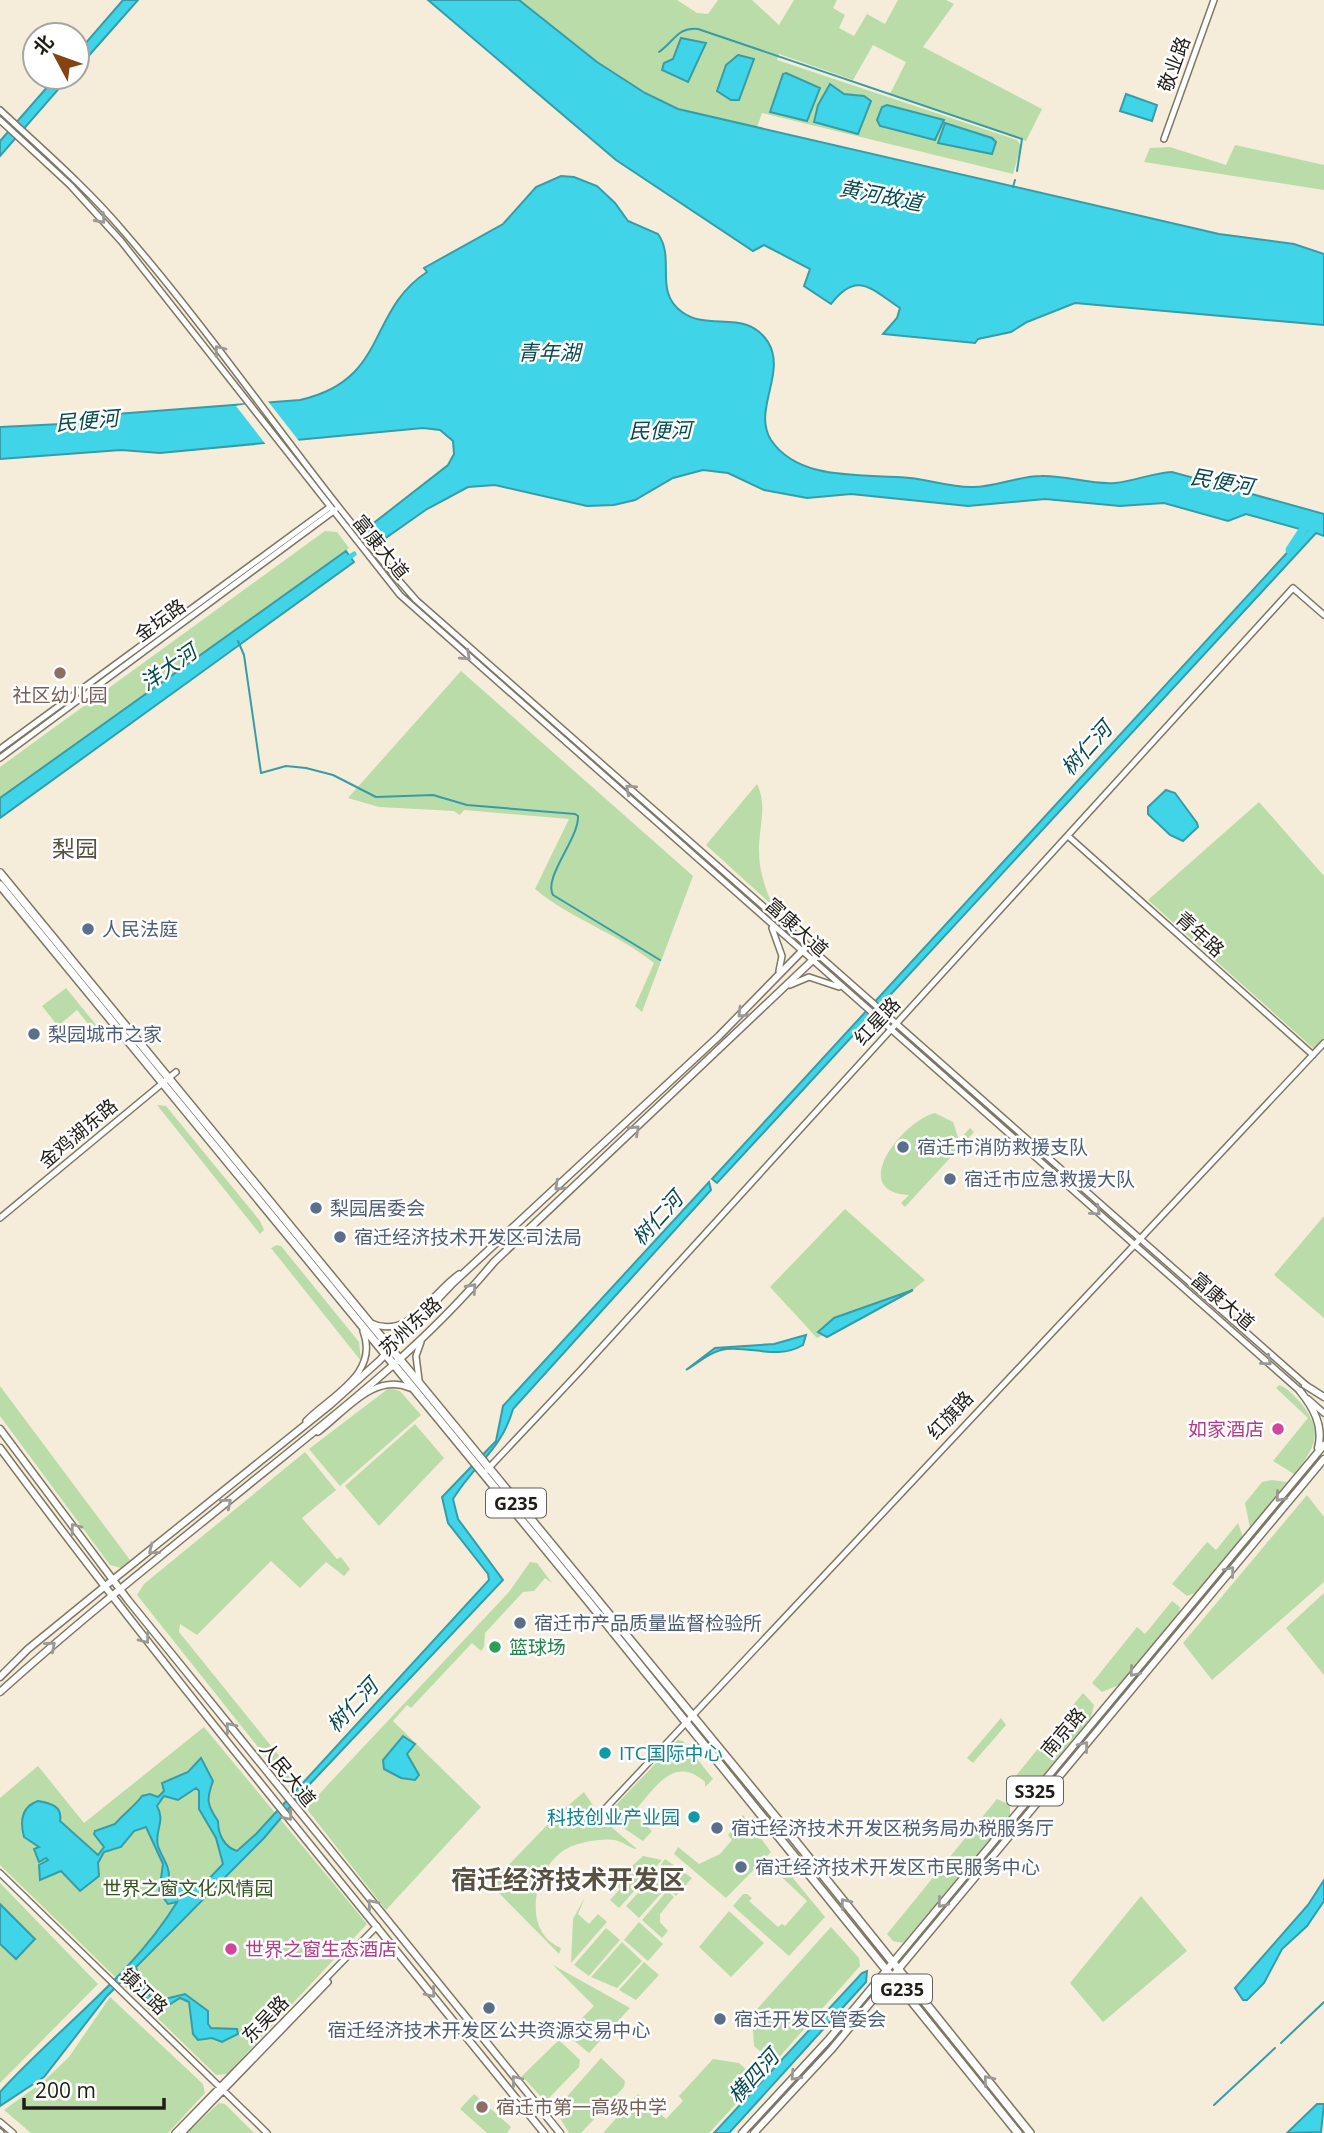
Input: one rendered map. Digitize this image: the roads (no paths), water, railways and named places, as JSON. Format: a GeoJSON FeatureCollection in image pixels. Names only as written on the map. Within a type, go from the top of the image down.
{"type":"FeatureCollection","features":[{"type":"Feature","properties":{"kind":"highway","name":"G235"},"geometry":{"type":"LineString","coordinates":[[0,873],[169,1077],[363,1323],[688,1719],[896,1966],[1031,2133]]}},
{"type":"Feature","properties":{"kind":"highway","name":"G235"},"geometry":{"type":"LineString","coordinates":[[0,885],[169,1077]]}},
{"type":"Feature","properties":{"kind":"highway","name":"G235"},"geometry":{"type":"LineString","coordinates":[[688,1719],[1018,2133]]}},
{"type":"Feature","properties":{"kind":"main road","name":"苏州东路"},"geometry":{"type":"LineString","coordinates":[[0,1677],[28,1649],[292,1437],[362,1376],[453,1283],[804,949]]}},
{"type":"Feature","properties":{"kind":"main road","name":"苏州东路"},"geometry":{"type":"LineString","coordinates":[[0,1692],[111,1596],[396,1362],[494,1262],[814,958]]}},
{"type":"Feature","properties":{"kind":"main road"},"geometry":{"type":"LineString","coordinates":[[1306,1385],[1324,1400]]}},
{"type":"Feature","properties":{"kind":"main road"},"geometry":{"type":"LineString","coordinates":[[1300,1391],[1318,1414],[1321,1427],[1321,1443],[1313,1458]]}},
{"type":"Feature","properties":{"kind":"main road","name":"人民大道"},"geometry":{"type":"LineString","coordinates":[[0,1429],[183,1668],[560,2133]]}},
{"type":"Feature","properties":{"kind":"main road","name":"南京路"},"geometry":{"type":"LineString","coordinates":[[754,2133],[890,1974],[1324,1445]]}},
{"type":"Feature","properties":{"kind":"main road","name":"人民大道"},"geometry":{"type":"LineString","coordinates":[[0,1448],[111,1596],[544,2133]]}},
{"type":"Feature","properties":{"kind":"main road","name":"南京路"},"geometry":{"type":"LineString","coordinates":[[896,1966],[1324,1459]]}},
{"type":"Feature","properties":{"kind":"main road"},"geometry":{"type":"LineString","coordinates":[[174,1675],[183,1668]]}},
{"type":"Feature","properties":{"kind":"main road"},"geometry":{"type":"LineString","coordinates":[[257,1778],[265,1770]]}},
{"type":"Feature","properties":{"kind":"main road","name":"南京路"},"geometry":{"type":"LineString","coordinates":[[742,2133],[890,1974]]}},
{"type":"Feature","properties":{"kind":"street","name":"敬业路"},"geometry":{"type":"LineString","coordinates":[[1164,139],[1214,0]]}},
{"type":"Feature","properties":{"kind":"street","name":"富康大道"},"geometry":{"type":"LineString","coordinates":[[1,111],[73,177],[125,232],[337,505],[415,600],[598,761],[769,920]]}},
{"type":"Feature","properties":{"kind":"street","name":"富康大道"},"geometry":{"type":"LineString","coordinates":[[0,120],[70,185],[121,241],[400,595],[560,740],[1306,1385]]}},
{"type":"Feature","properties":{"kind":"street"},"geometry":{"type":"LineString","coordinates":[[309,482],[316,478]]}},
{"type":"Feature","properties":{"kind":"street","name":"金坛路"},"geometry":{"type":"LineString","coordinates":[[0,758],[337,505]]}},
{"type":"Feature","properties":{"kind":"street","name":"金坛路"},"geometry":{"type":"LineString","coordinates":[[0,750],[331,510]]}},
{"type":"Feature","properties":{"kind":"street","name":"红星路"},"geometry":{"type":"LineString","coordinates":[[485,1471],[1293,588],[1324,615]]}},
{"type":"Feature","properties":{"kind":"street"},"geometry":{"type":"LineString","coordinates":[[560,740],[566,733]]}},
{"type":"Feature","properties":{"kind":"street"},"geometry":{"type":"LineString","coordinates":[[593,768],[598,761]]}},
{"type":"Feature","properties":{"kind":"street","name":"青年路"},"geometry":{"type":"LineString","coordinates":[[1068,836],[1313,1055]]}},
{"type":"Feature","properties":{"kind":"street"},"geometry":{"type":"LineString","coordinates":[[769,920],[780,942],[782,956],[781,968],[770,984]]}},
{"type":"Feature","properties":{"kind":"street","name":"富康大道"},"geometry":{"type":"LineString","coordinates":[[814,958],[846,990],[893,1027],[1324,1413]]}},
{"type":"Feature","properties":{"kind":"street"},"geometry":{"type":"LineString","coordinates":[[778,992],[809,977],[846,990]]}},
{"type":"Feature","properties":{"kind":"street","name":"红旗路"},"geometry":{"type":"LineString","coordinates":[[603,1811],[1324,1043]]}},
{"type":"Feature","properties":{"kind":"street","name":"金鸡湖东路"},"geometry":{"type":"LineString","coordinates":[[0,1218],[169,1077]]}},
{"type":"Feature","properties":{"kind":"street"},"geometry":{"type":"LineString","coordinates":[[292,1437],[363,1369],[366,1343],[363,1323],[386,1327],[402,1325],[412,1319],[445,1284],[479,1261]]}},
{"type":"Feature","properties":{"kind":"street"},"geometry":{"type":"LineString","coordinates":[[298,1445],[374,1387],[393,1384],[418,1388],[416,1356],[424,1336]]}},
{"type":"Feature","properties":{"kind":"street"},"geometry":{"type":"LineString","coordinates":[[362,1376],[370,1385]]}},
{"type":"Feature","properties":{"kind":"street","name":"镇江路"},"geometry":{"type":"LineString","coordinates":[[0,1873],[267,2133]]}},
{"type":"Feature","properties":{"kind":"street","name":"东吴路"},"geometry":{"type":"LineString","coordinates":[[182,2133],[378,1927]]}},
{"type":"Feature","properties":{"kind":"street","name":"东吴路"},"geometry":{"type":"LineString","coordinates":[[175,2133],[222,2089]]}},
{"type":"Feature","properties":{"kind":"street"},"geometry":{"type":"LineString","coordinates":[[0,2122],[13,2133]]}},
{"type":"Feature","properties":{"kind":"water"},"geometry":{"type":"Polygon","coordinates":[[[123,0],[138,0],[91,53],[91,37],[123,0]]]}},
{"type":"Feature","properties":{"kind":"water","name":"黄河故道"},"geometry":{"type":"Polygon","coordinates":[[[428,0],[519,0],[597,62],[645,93],[678,109],[1219,234],[1294,244],[1324,254],[1324,325],[1075,303],[1027,322],[1011,332],[978,339],[975,343],[883,334],[897,318],[900,308],[872,289],[857,285],[840,294],[831,304],[804,286],[810,269],[764,245],[753,251],[616,160],[428,0]]]}},
{"type":"Feature","properties":{"kind":"water"},"geometry":{"type":"Polygon","coordinates":[[[681,38],[706,43],[688,82],[662,70],[664,63],[673,59],[681,38]]]}},
{"type":"Feature","properties":{"kind":"water"},"geometry":{"type":"Polygon","coordinates":[[[738,55],[754,59],[739,100],[731,100],[717,91],[726,65],[738,55]]]}},
{"type":"Feature","properties":{"kind":"water"},"geometry":{"type":"Polygon","coordinates":[[[783,74],[820,88],[807,121],[770,112],[783,74]]]}},
{"type":"Feature","properties":{"kind":"water"},"geometry":{"type":"Polygon","coordinates":[[[830,84],[844,94],[864,96],[871,101],[858,134],[814,122],[818,105],[830,84]]]}},
{"type":"Feature","properties":{"kind":"water"},"geometry":{"type":"Polygon","coordinates":[[[44,91],[57,91],[0,156],[0,141],[44,91]]]}},
{"type":"Feature","properties":{"kind":"water"},"geometry":{"type":"Polygon","coordinates":[[[1126,94],[1157,105],[1152,121],[1120,111],[1126,94]]]}},
{"type":"Feature","properties":{"kind":"water"},"geometry":{"type":"Polygon","coordinates":[[[887,105],[944,120],[935,140],[880,126],[877,120],[882,107],[887,105]]]}},
{"type":"Feature","properties":{"kind":"water"},"geometry":{"type":"Polygon","coordinates":[[[945,123],[992,138],[996,142],[992,154],[938,143],[945,123]]]}},
{"type":"Feature","properties":{"kind":"water","name":"青年湖"},"geometry":{"type":"Polygon","coordinates":[[[561,176],[574,177],[597,186],[615,203],[628,221],[658,234],[665,254],[666,285],[673,304],[682,312],[693,318],[749,326],[768,342],[774,366],[765,416],[766,428],[771,440],[783,454],[799,463],[816,470],[835,473],[910,478],[965,487],[982,487],[1041,476],[1115,483],[1172,472],[1324,514],[1324,536],[1316,533],[717,1183],[712,1179],[1307,531],[1246,514],[1228,521],[1164,503],[1120,506],[1045,499],[968,506],[851,494],[807,498],[764,490],[728,473],[703,470],[673,478],[635,500],[614,505],[587,506],[495,485],[468,487],[427,509],[377,544],[366,529],[448,465],[454,454],[453,441],[440,430],[423,428],[160,453],[121,450],[0,459],[0,427],[103,422],[116,414],[300,400],[329,390],[349,377],[363,361],[394,306],[408,288],[427,272],[424,268],[503,224],[536,187],[561,176]]]}},
{"type":"Feature","properties":{"kind":"water"},"geometry":{"type":"Polygon","coordinates":[[[346,551],[354,562],[0,818],[0,798],[346,551]]]}},
{"type":"Feature","properties":{"kind":"water"},"geometry":{"type":"Polygon","coordinates":[[[1166,790],[1175,793],[1197,823],[1198,827],[1183,841],[1170,835],[1148,814],[1148,807],[1166,790]]]}},
{"type":"Feature","properties":{"kind":"water"},"geometry":{"type":"Polygon","coordinates":[[[709,1182],[711,1190],[513,1409],[502,1436],[453,1499],[458,1519],[503,1580],[308,1786],[264,1838],[136,1967],[141,1985],[150,1996],[165,1999],[185,1994],[208,2011],[208,2024],[211,2028],[237,2029],[238,2034],[222,2042],[212,2038],[198,2040],[193,2034],[189,2002],[180,1998],[164,2008],[152,2004],[139,1989],[132,1971],[107,1996],[44,2077],[0,2106],[0,2092],[117,1977],[159,1928],[177,1902],[168,1904],[159,1892],[163,1864],[146,1827],[134,1831],[121,1847],[104,1852],[98,1863],[99,1876],[80,1891],[61,1871],[40,1880],[39,1865],[48,1860],[46,1858],[39,1862],[34,1849],[39,1847],[24,1837],[22,1821],[25,1811],[38,1801],[54,1806],[59,1811],[60,1821],[98,1855],[104,1847],[94,1834],[95,1831],[115,1824],[142,1796],[150,1794],[158,1797],[164,1791],[162,1783],[188,1772],[201,1758],[213,1781],[209,1802],[218,1821],[219,1831],[225,1843],[237,1851],[256,1834],[489,1580],[488,1574],[448,1523],[442,1497],[496,1441],[503,1406],[709,1182]],[[196,1788],[178,1800],[164,1796],[157,1806],[160,1816],[158,1846],[167,1866],[169,1879],[188,1889],[206,1882],[223,1864],[216,1838],[199,1809],[199,1791],[196,1788]]]}},
{"type":"Feature","properties":{"kind":"water"},"geometry":{"type":"Polygon","coordinates":[[[913,1290],[827,1337],[818,1332],[834,1318],[913,1290]]]}},
{"type":"Feature","properties":{"kind":"water"},"geometry":{"type":"Polygon","coordinates":[[[806,1335],[803,1345],[784,1352],[720,1350],[686,1370],[715,1348],[774,1344],[806,1335]]]}},
{"type":"Feature","properties":{"kind":"water"},"geometry":{"type":"Polygon","coordinates":[[[403,1736],[415,1744],[407,1754],[419,1775],[415,1780],[401,1778],[384,1769],[383,1760],[403,1736]]]}},
{"type":"Feature","properties":{"kind":"water"},"geometry":{"type":"Polygon","coordinates":[[[1324,1880],[1324,1901],[1307,1926],[1282,1949],[1264,1983],[1247,2000],[1243,2000],[1235,1988],[1308,1905],[1324,1880]]]}},
{"type":"Feature","properties":{"kind":"water"},"geometry":{"type":"Polygon","coordinates":[[[0,1904],[35,1939],[16,1959],[0,1944],[0,1904]]]}},
{"type":"Feature","properties":{"kind":"water"},"geometry":{"type":"Polygon","coordinates":[[[867,1971],[866,1982],[729,2133],[714,2133],[862,1973],[867,1971]]]}},
{"type":"Feature","properties":{"kind":"water"},"geometry":{"type":"Polygon","coordinates":[[[1317,2104],[1324,2104],[1321,2132],[1287,2133],[1317,2104]]]}},
{"type":"Feature","properties":{"kind":"waterway"},"geometry":{"type":"LineString","coordinates":[[659,52],[681,32],[698,29],[1022,139],[1017,171]]}},
{"type":"Feature","properties":{"kind":"waterway"},"geometry":{"type":"LineString","coordinates":[[1013,187],[1015,180]]}},
{"type":"Feature","properties":{"kind":"waterway","name":"树仁河"},"geometry":{"type":"LineString","coordinates":[[1290,550],[1309,521]]}},
{"type":"Feature","properties":{"kind":"waterway","name":"洋大河"},"geometry":{"type":"LineString","coordinates":[[345,560],[354,554]]}},
{"type":"Feature","properties":{"kind":"waterway"},"geometry":{"type":"LineString","coordinates":[[238,641],[244,655],[261,773],[286,766],[306,768],[333,775],[376,797],[433,795],[467,805],[575,814],[578,816],[577,825],[553,878],[553,895],[660,960]]}},
{"type":"Feature","properties":{"kind":"waterway"},"geometry":{"type":"LineString","coordinates":[[1281,2043],[1324,2002]]}},
{"type":"Feature","properties":{"kind":"waterway"},"geometry":{"type":"LineString","coordinates":[[1214,2105],[1275,2048]]}},
{"type":"Feature","properties":{"kind":"place","name":"社区幼儿园"},"geometry":{"type":"Point","coordinates":[60,673]}},
{"type":"Feature","properties":{"kind":"place","name":"人民法庭"},"geometry":{"type":"Point","coordinates":[88,929]}},
{"type":"Feature","properties":{"kind":"place","name":"梨园城市之家"},"geometry":{"type":"Point","coordinates":[34,1034]}},
{"type":"Feature","properties":{"kind":"place","name":"宿迁市消防救援支队"},"geometry":{"type":"Point","coordinates":[903,1147]}},
{"type":"Feature","properties":{"kind":"place","name":"宿迁市应急救援大队"},"geometry":{"type":"Point","coordinates":[950,1179]}},
{"type":"Feature","properties":{"kind":"place","name":"梨园居委会"},"geometry":{"type":"Point","coordinates":[316,1208]}},
{"type":"Feature","properties":{"kind":"place","name":"宿迁经济技术开发区司法局"},"geometry":{"type":"Point","coordinates":[340,1237]}},
{"type":"Feature","properties":{"kind":"place","name":"如家酒店"},"geometry":{"type":"Point","coordinates":[1278,1429]}},
{"type":"Feature","properties":{"kind":"place","name":"宿迁市产品质量监督检验所"},"geometry":{"type":"Point","coordinates":[520,1623]}},
{"type":"Feature","properties":{"kind":"place","name":"篮球场"},"geometry":{"type":"Point","coordinates":[495,1647]}},
{"type":"Feature","properties":{"kind":"place","name":"ITC国际中心"},"geometry":{"type":"Point","coordinates":[605,1753]}},
{"type":"Feature","properties":{"kind":"place","name":"科技创业产业园"},"geometry":{"type":"Point","coordinates":[694,1817]}},
{"type":"Feature","properties":{"kind":"place","name":"宿迁经济技术开发区税务局办税服务厅"},"geometry":{"type":"Point","coordinates":[717,1828]}},
{"type":"Feature","properties":{"kind":"place","name":"宿迁经济技术开发区市民服务中心"},"geometry":{"type":"Point","coordinates":[741,1867]}},
{"type":"Feature","properties":{"kind":"place","name":"世界之窗生态酒店"},"geometry":{"type":"Point","coordinates":[231,1949]}},
{"type":"Feature","properties":{"kind":"place","name":"宿迁经济技术开发区公共资源交易中心"},"geometry":{"type":"Point","coordinates":[489,2008]}},
{"type":"Feature","properties":{"kind":"place","name":"宿迁开发区管委会"},"geometry":{"type":"Point","coordinates":[720,2019]}},
{"type":"Feature","properties":{"kind":"place","name":"宿迁市第一高级中学"},"geometry":{"type":"Point","coordinates":[482,2107]}},
{"type":"Feature","properties":{"kind":"district","name":"梨园"},"geometry":{"type":"Point","coordinates":[75,848]}},
{"type":"Feature","properties":{"kind":"district","name":"宿迁经济技术开发区"},"geometry":{"type":"Point","coordinates":[568,1879]}},
{"type":"Feature","properties":{"kind":"water label","name":"民便河"},"geometry":{"type":"Point","coordinates":[87,420]}},
{"type":"Feature","properties":{"kind":"water label","name":"民便河"},"geometry":{"type":"Point","coordinates":[660,430]}},
{"type":"Feature","properties":{"kind":"water label","name":"民便河"},"geometry":{"type":"Point","coordinates":[1222,481]}},
{"type":"Feature","properties":{"kind":"water label","name":"横四河"},"geometry":{"type":"Point","coordinates":[753,2076]}},
{"type":"Feature","properties":{"kind":"park label","name":"世界之窗文化风情园"},"geometry":{"type":"Point","coordinates":[188,1888]}}]}
